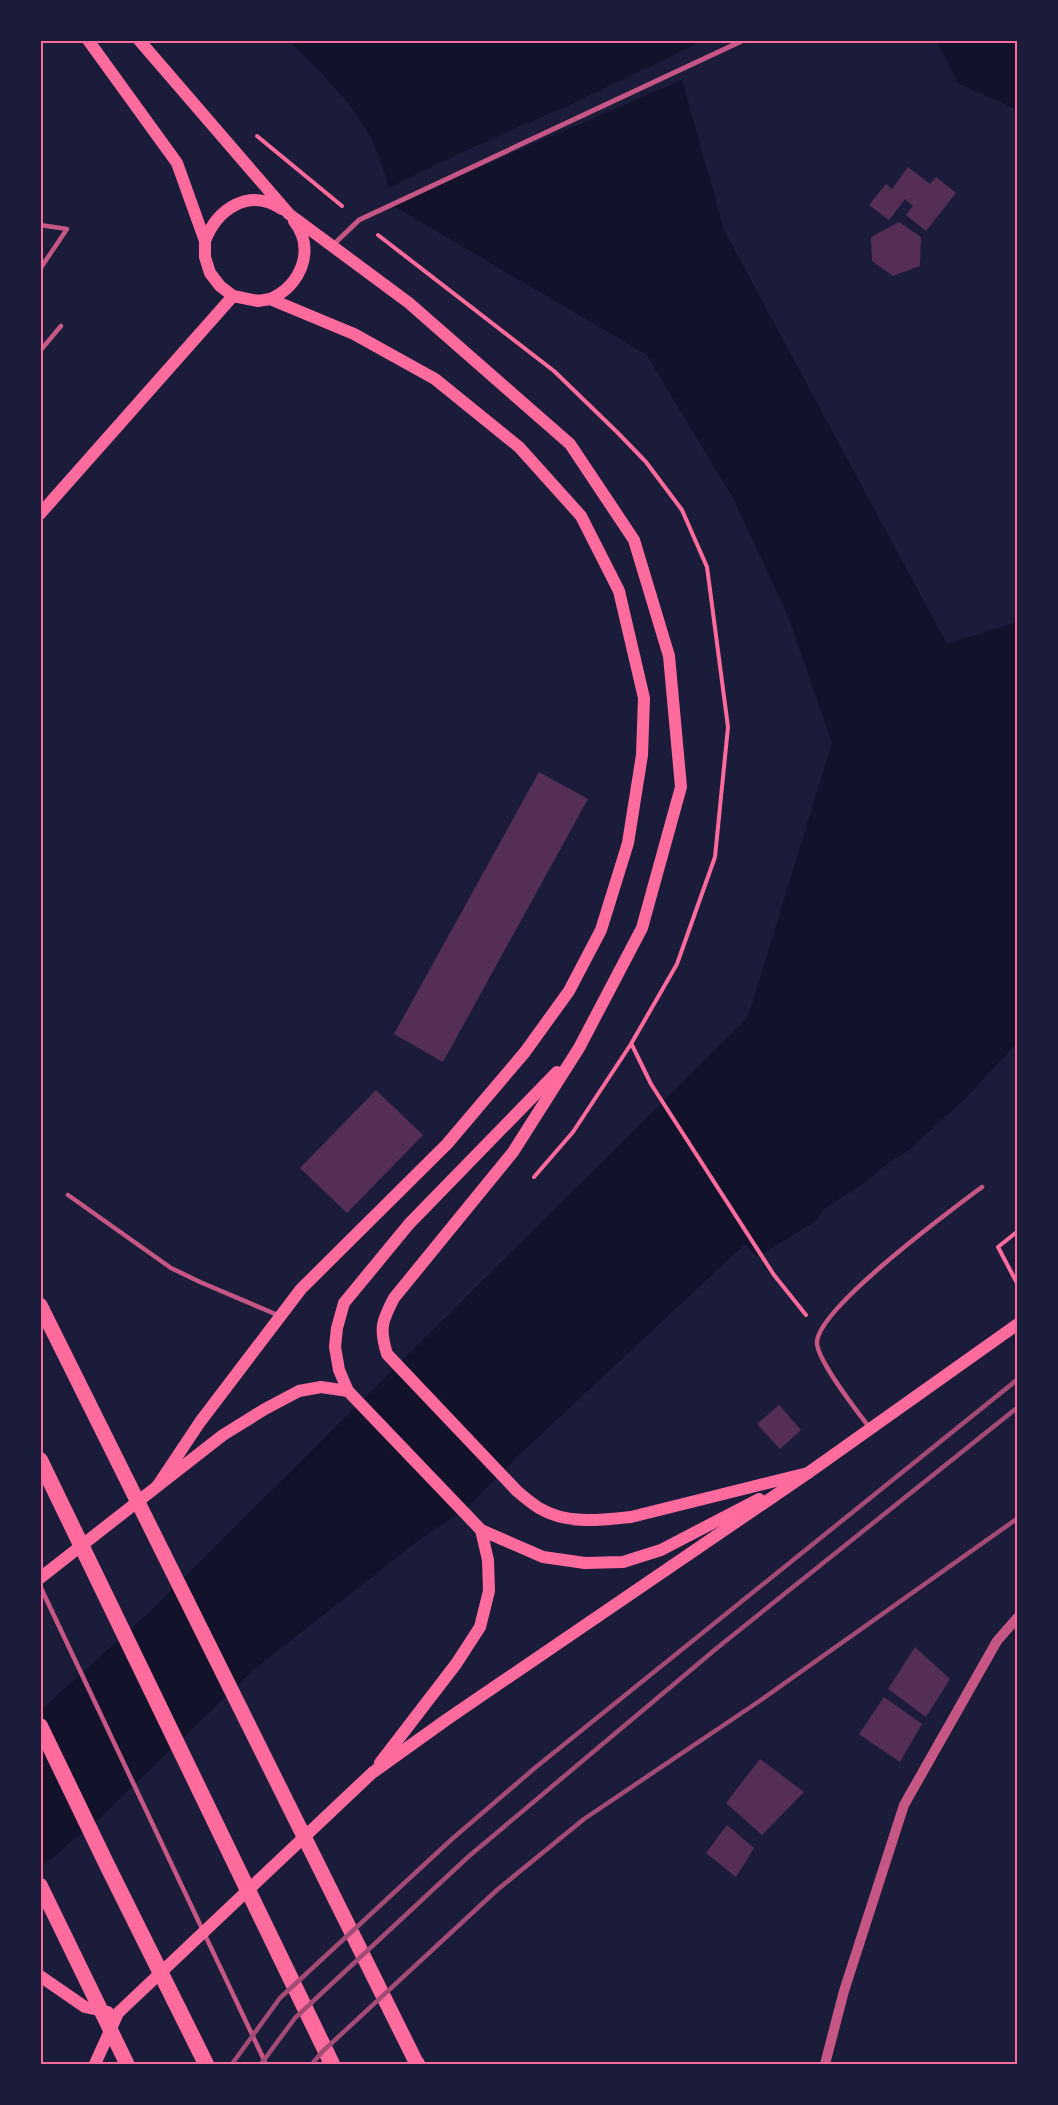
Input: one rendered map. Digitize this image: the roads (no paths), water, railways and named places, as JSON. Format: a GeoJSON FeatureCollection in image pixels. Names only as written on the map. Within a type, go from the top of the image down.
{"type":"FeatureCollection","features":[{"type":"Feature","properties":{"kind":"highway"},"geometry":{"type":"LineString","coordinates":[[40,1460],[332,2064]]}},
{"type":"Feature","properties":{"kind":"highway"},"geometry":{"type":"LineString","coordinates":[[40,1726],[106,1865],[206,2064]]}},
{"type":"Feature","properties":{"kind":"main road"},"geometry":{"type":"LineString","coordinates":[[88,40],[177,163],[205,242],[205,257],[210,273],[220,286],[233,296],[245,300],[270,299],[289,287],[300,274],[304,259],[304,242],[299,227],[139,40]]}},
{"type":"Feature","properties":{"kind":"main road"},"geometry":{"type":"LineString","coordinates":[[205,242],[215,221],[232,206],[247,201],[262,201],[276,205],[409,303],[570,444],[634,540],[669,656],[681,788],[642,928],[579,1048],[510,1156],[394,1298],[382,1322],[382,1337],[387,1354],[517,1491],[540,1508],[557,1516],[569,1519],[606,1520],[631,1517],[808,1473]]}},
{"type":"Feature","properties":{"kind":"main road"},"geometry":{"type":"LineString","coordinates":[[40,514],[233,296]]}},
{"type":"Feature","properties":{"kind":"main road"},"geometry":{"type":"LineString","coordinates":[[158,1485],[200,1422],[301,1289],[447,1144],[525,1052],[569,991],[601,930],[628,843],[642,755],[644,698],[619,591],[581,516],[519,447],[435,379],[354,334],[270,299]]}},
{"type":"Feature","properties":{"kind":"main road"},"geometry":{"type":"LineString","coordinates":[[579,1048],[409,1224],[344,1303],[337,1328],[335,1347],[339,1370],[348,1391],[481,1530],[543,1557],[585,1563],[623,1562],[661,1550],[808,1473]]}},
{"type":"Feature","properties":{"kind":"main road"},"geometry":{"type":"LineString","coordinates":[[40,1305],[417,2064]]}},
{"type":"Feature","properties":{"kind":"main road"},"geometry":{"type":"LineString","coordinates":[[95,2064],[118,2013],[372,1773],[808,1473],[1017,1324]]}},
{"type":"Feature","properties":{"kind":"main road"},"geometry":{"type":"LineString","coordinates":[[40,1578],[223,1435],[299,1391],[321,1387],[348,1391]]}},
{"type":"Feature","properties":{"kind":"main road"},"geometry":{"type":"LineString","coordinates":[[372,1773],[456,1664],[480,1627],[489,1591],[488,1560],[481,1530]]}},
{"type":"Feature","properties":{"kind":"main road"},"geometry":{"type":"LineString","coordinates":[[40,1885],[127,2064]]}},
{"type":"Feature","properties":{"kind":"main road"},"geometry":{"type":"LineString","coordinates":[[40,1976],[84,2007],[118,2013]]}},
{"type":"Feature","properties":{"kind":"street"},"geometry":{"type":"LineString","coordinates":[[332,246],[360,220],[744,40]]}},
{"type":"Feature","properties":{"kind":"street"},"geometry":{"type":"LineString","coordinates":[[825,2064],[844,1991],[904,1805],[997,1641],[1017,1617]]}},
{"type":"Feature","properties":{"kind":"lane"},"geometry":{"type":"LineString","coordinates":[[40,225],[67,229],[40,269]]}},
{"type":"Feature","properties":{"kind":"lane"},"geometry":{"type":"LineString","coordinates":[[40,351],[61,326]]}},
{"type":"Feature","properties":{"kind":"lane"},"geometry":{"type":"LineString","coordinates":[[870,1429],[826,1366],[818,1350],[817,1341],[822,1325],[867,1277],[982,1187]]}},
{"type":"Feature","properties":{"kind":"lane"},"geometry":{"type":"LineString","coordinates":[[68,1195],[171,1268],[280,1316]]}},
{"type":"Feature","properties":{"kind":"lane"},"geometry":{"type":"LineString","coordinates":[[40,1586],[266,2064]]}},
{"type":"Feature","properties":{"kind":"railway"},"geometry":{"type":"LineString","coordinates":[[232,2064],[280,1998],[452,1839],[536,1767],[1018,1379]]}},
{"type":"Feature","properties":{"kind":"railway"},"geometry":{"type":"LineString","coordinates":[[261,2064],[295,2018],[468,1857],[717,1648],[1018,1407]]}},
{"type":"Feature","properties":{"kind":"railway"},"geometry":{"type":"LineString","coordinates":[[312,2064],[322,2052],[497,1890],[584,1819],[761,1700],[1018,1518]]}}]}
